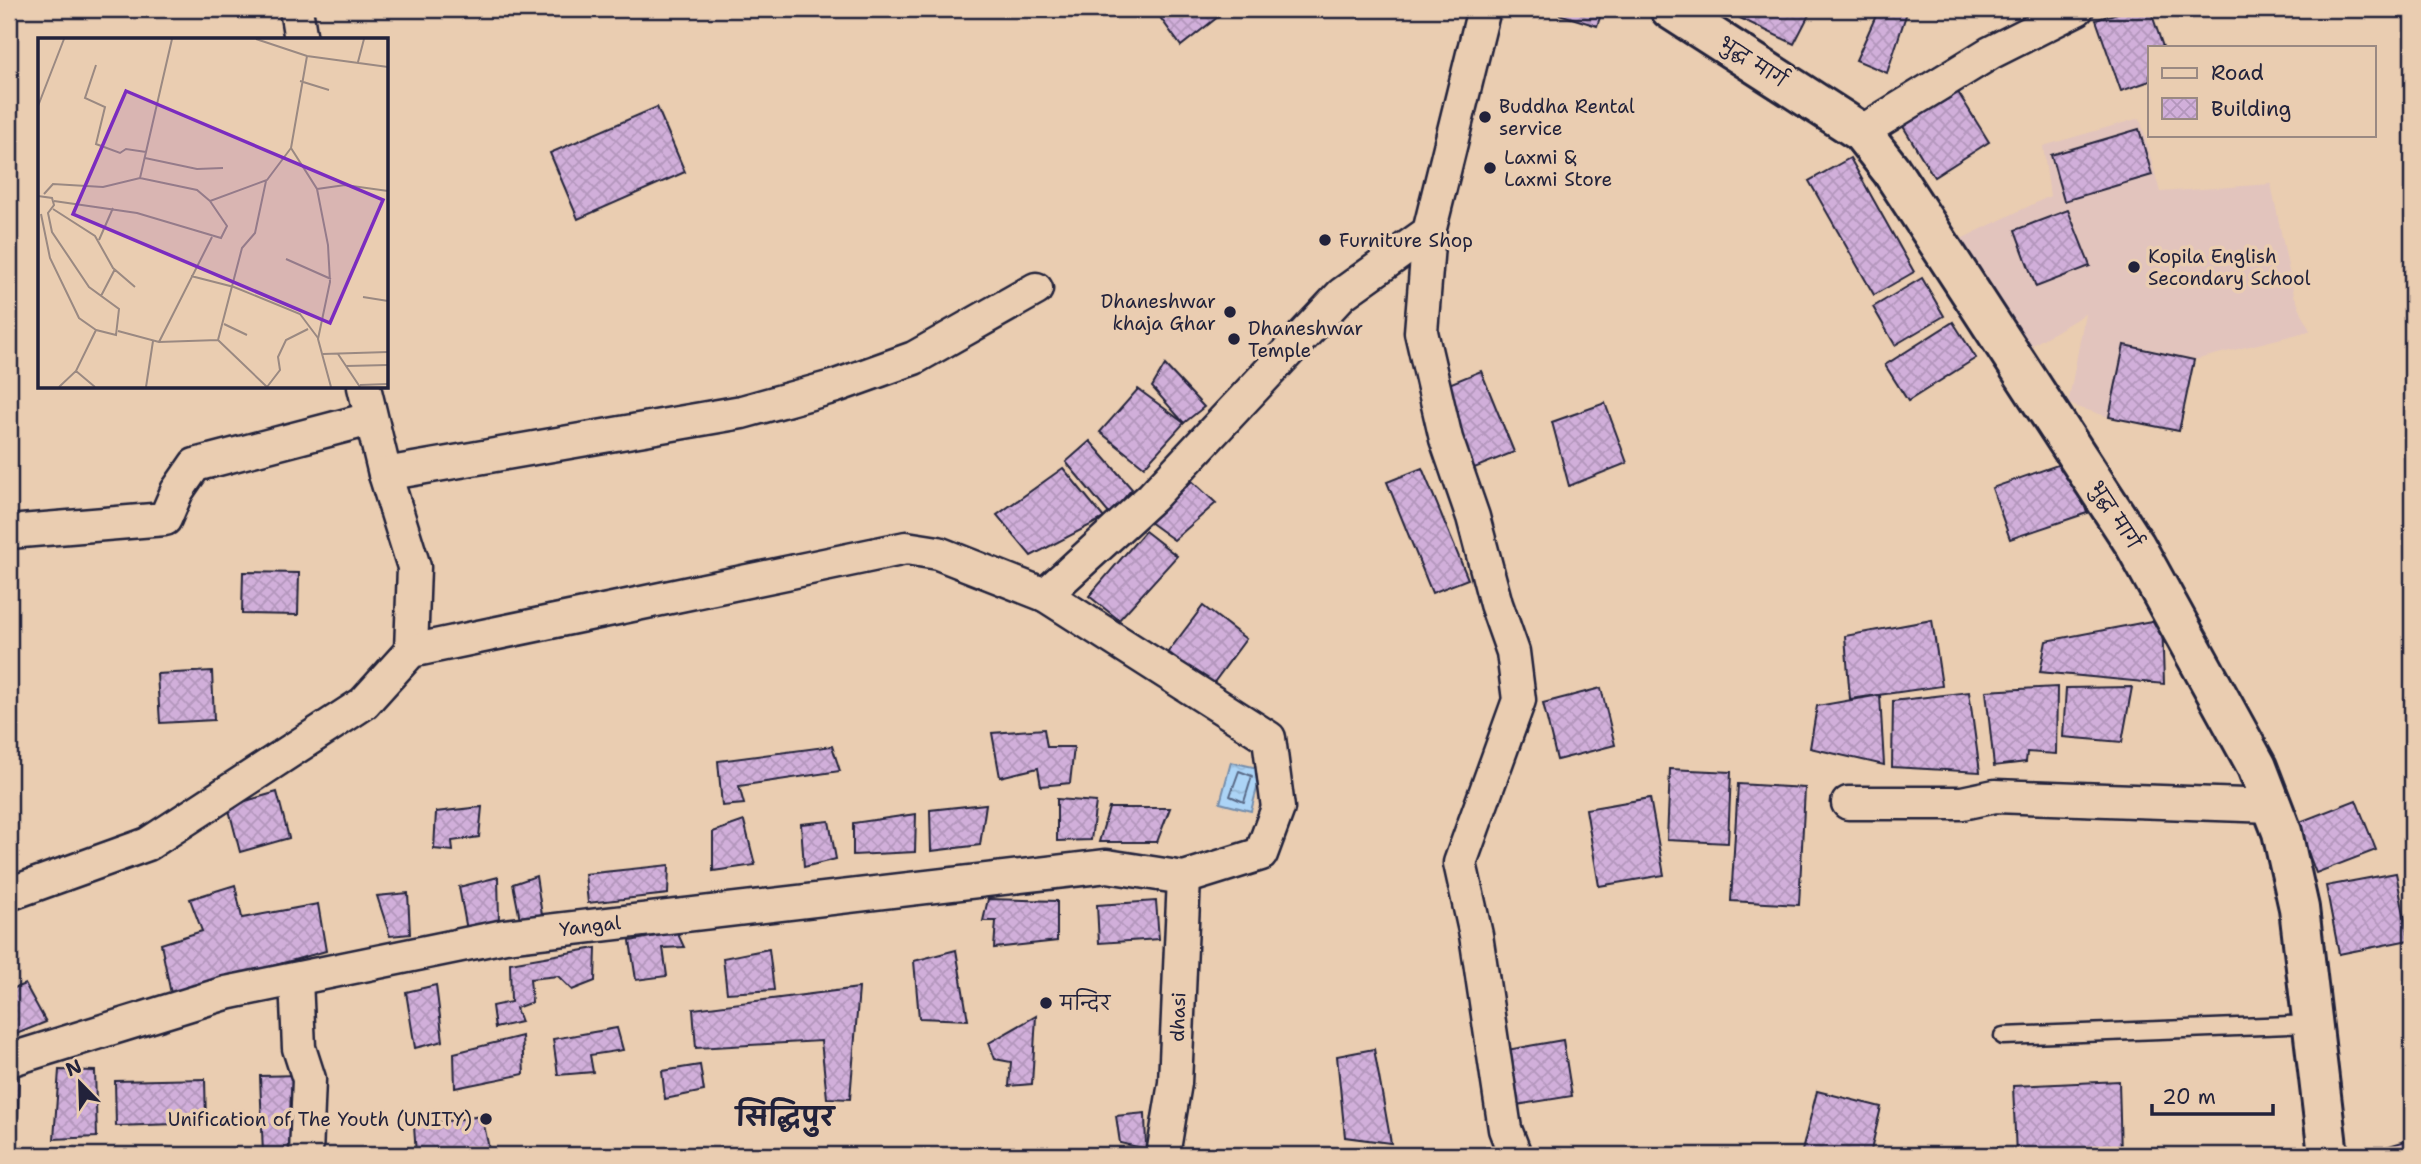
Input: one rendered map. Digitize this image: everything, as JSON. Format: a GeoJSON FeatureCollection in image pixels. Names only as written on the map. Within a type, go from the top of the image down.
{"type":"FeatureCollection","features":[{"type":"Feature","properties":{"kind":"street"},"geometry":{"type":"LineString","coordinates":[[296,9],[302,38]]}},
{"type":"Feature","properties":{"kind":"street"},"geometry":{"type":"LineString","coordinates":[[1484,9],[1429,232],[1421,332],[1446,439],[1513,652],[1519,700],[1460,863],[1476,935],[1505,1129],[1515,1155]]}},
{"type":"Feature","properties":{"kind":"street","name":"भुद्ध मार्ग"},"geometry":{"type":"LineString","coordinates":[[1670,9],[1861,132],[1891,170],[2135,545],[2257,767],[2282,832],[2299,908],[2328,1155]]}},
{"type":"Feature","properties":{"kind":"street"},"geometry":{"type":"LineString","coordinates":[[1861,132],[1990,53],[2077,9]]}},
{"type":"Feature","properties":{"kind":"street"},"geometry":{"type":"LineString","coordinates":[[1045,595],[1152,497],[1342,294],[1429,232]]}},
{"type":"Feature","properties":{"kind":"street"},"geometry":{"type":"LineString","coordinates":[[385,474],[742,412],[823,390],[914,358],[1036,289]]}},
{"type":"Feature","properties":{"kind":"street"},"geometry":{"type":"LineString","coordinates":[[364,388],[385,474],[414,567],[411,651]]}},
{"type":"Feature","properties":{"kind":"street"},"geometry":{"type":"LineString","coordinates":[[9,532],[165,519],[177,491],[195,466],[370,419]]}},
{"type":"Feature","properties":{"kind":"street"},"geometry":{"type":"LineString","coordinates":[[9,894],[148,844],[160,837],[364,703],[411,651],[906,548],[938,553],[1045,595],[1269,738],[1278,808],[1261,854],[1184,878]]}},
{"type":"Feature","properties":{"kind":"street"},"geometry":{"type":"LineString","coordinates":[[1848,803],[1962,803],[1995,796],[2272,806]]}},
{"type":"Feature","properties":{"kind":"street","name":"Yangal"},"geometry":{"type":"LineString","coordinates":[[9,1060],[226,993],[505,936],[1107,866],[1184,878]]}},
{"type":"Feature","properties":{"kind":"street","name":"dhasi"},"geometry":{"type":"LineString","coordinates":[[1163,1155],[1175,1083],[1184,878]]}},
{"type":"Feature","properties":{"kind":"street"},"geometry":{"type":"LineString","coordinates":[[296,979],[299,1048],[309,1079],[306,1155]]}},
{"type":"Feature","properties":{"kind":"lane"},"geometry":{"type":"LineString","coordinates":[[2003,1036],[2313,1024]]}},
{"type":"Feature","properties":{"kind":"shaded area","name":"Kopila English Secondary School"},"geometry":{"type":"Polygon","coordinates":[[[2140,118],[2160,192],[2271,184],[2294,295],[2310,331],[2194,360],[2179,431],[2109,417],[2068,404],[2085,314],[2031,346],[1961,239],[2050,196],[2043,146],[2140,118]]]}},
{"type":"Feature","properties":{"kind":"water"},"geometry":{"type":"Polygon","coordinates":[[[1231,762],[1262,769],[1251,811],[1220,803],[1231,762]]]}},
{"type":"Feature","properties":{"kind":"building"},"geometry":{"type":"Polygon","coordinates":[[[1154,9],[1228,9],[1181,46],[1154,9]]]}},
{"type":"Feature","properties":{"kind":"building"},"geometry":{"type":"Polygon","coordinates":[[[1560,9],[1603,9],[1597,26],[1559,14],[1560,9]]]}},
{"type":"Feature","properties":{"kind":"building"},"geometry":{"type":"Polygon","coordinates":[[[1744,9],[1812,9],[1794,44],[1740,18],[1744,9]]]}},
{"type":"Feature","properties":{"kind":"building"},"geometry":{"type":"Polygon","coordinates":[[[1879,9],[1908,9],[1887,73],[1856,60],[1879,9]]]}},
{"type":"Feature","properties":{"kind":"building"},"geometry":{"type":"Polygon","coordinates":[[[2129,9],[2150,9],[2163,46],[2148,46],[2148,82],[2121,91],[2096,20],[2129,9]]]}},
{"type":"Feature","properties":{"kind":"building"},"geometry":{"type":"Polygon","coordinates":[[[1956,89],[1989,142],[1934,177],[1901,123],[1956,89]]]}},
{"type":"Feature","properties":{"kind":"building"},"geometry":{"type":"Polygon","coordinates":[[[657,107],[685,172],[578,219],[550,153],[657,107]]]}},
{"type":"Feature","properties":{"kind":"building"},"geometry":{"type":"Polygon","coordinates":[[[2139,129],[2152,175],[2064,201],[2051,155],[2139,129]]]}},
{"type":"Feature","properties":{"kind":"building"},"geometry":{"type":"Polygon","coordinates":[[[1850,158],[1914,272],[1874,295],[1809,181],[1850,158]]]}},
{"type":"Feature","properties":{"kind":"building"},"geometry":{"type":"Polygon","coordinates":[[[2068,210],[2090,266],[2036,287],[2015,230],[2068,210]]]}},
{"type":"Feature","properties":{"kind":"building"},"geometry":{"type":"Polygon","coordinates":[[[1922,278],[1944,316],[1895,345],[1873,307],[1922,278]]]}},
{"type":"Feature","properties":{"kind":"building"},"geometry":{"type":"Polygon","coordinates":[[[1953,322],[1976,358],[1908,401],[1885,365],[1953,322]]]}},
{"type":"Feature","properties":{"kind":"building"},"geometry":{"type":"Polygon","coordinates":[[[2124,345],[2194,360],[2179,431],[2109,417],[2124,345]]]}},
{"type":"Feature","properties":{"kind":"building"},"geometry":{"type":"Polygon","coordinates":[[[1165,365],[1204,407],[1184,423],[1152,387],[1165,365]]]}},
{"type":"Feature","properties":{"kind":"building"},"geometry":{"type":"Polygon","coordinates":[[[1481,371],[1514,452],[1472,469],[1439,388],[1481,371]]]}},
{"type":"Feature","properties":{"kind":"building"},"geometry":{"type":"Polygon","coordinates":[[[1138,389],[1184,423],[1144,467],[1100,432],[1138,389]]]}},
{"type":"Feature","properties":{"kind":"building"},"geometry":{"type":"Polygon","coordinates":[[[1605,403],[1627,463],[1569,486],[1552,422],[1605,403]]]}},
{"type":"Feature","properties":{"kind":"building"},"geometry":{"type":"Polygon","coordinates":[[[1090,441],[1132,489],[1110,515],[1066,462],[1090,441]]]}},
{"type":"Feature","properties":{"kind":"building"},"geometry":{"type":"Polygon","coordinates":[[[2069,461],[2087,513],[2010,539],[1992,488],[2069,461]]]}},
{"type":"Feature","properties":{"kind":"building"},"geometry":{"type":"Polygon","coordinates":[[[1063,468],[1104,518],[1031,556],[997,515],[1063,468]]]}},
{"type":"Feature","properties":{"kind":"building"},"geometry":{"type":"Polygon","coordinates":[[[1422,468],[1468,579],[1432,593],[1387,482],[1422,468]]]}},
{"type":"Feature","properties":{"kind":"building"},"geometry":{"type":"Polygon","coordinates":[[[1192,481],[1216,503],[1174,540],[1149,522],[1192,481]]]}},
{"type":"Feature","properties":{"kind":"building"},"geometry":{"type":"Polygon","coordinates":[[[1145,531],[1177,556],[1119,620],[1089,596],[1145,531]]]}},
{"type":"Feature","properties":{"kind":"building"},"geometry":{"type":"Polygon","coordinates":[[[243,572],[299,573],[298,615],[242,614],[243,572]]]}},
{"type":"Feature","properties":{"kind":"building"},"geometry":{"type":"Polygon","coordinates":[[[1203,606],[1246,639],[1212,685],[1168,652],[1203,606]]]}},
{"type":"Feature","properties":{"kind":"building"},"geometry":{"type":"Polygon","coordinates":[[[2162,619],[2164,684],[2040,672],[2046,641],[2162,619]]]}},
{"type":"Feature","properties":{"kind":"building"},"geometry":{"type":"Polygon","coordinates":[[[1932,620],[1942,686],[1850,699],[1845,636],[1932,620]]]}},
{"type":"Feature","properties":{"kind":"building"},"geometry":{"type":"Polygon","coordinates":[[[212,671],[214,720],[160,723],[157,674],[212,671]]]}},
{"type":"Feature","properties":{"kind":"building"},"geometry":{"type":"Polygon","coordinates":[[[2057,687],[2056,754],[2027,752],[2026,762],[1994,766],[1986,691],[2057,687]]]}},
{"type":"Feature","properties":{"kind":"building"},"geometry":{"type":"Polygon","coordinates":[[[2132,687],[2122,742],[2063,737],[2066,688],[2132,687]]]}},
{"type":"Feature","properties":{"kind":"building"},"geometry":{"type":"Polygon","coordinates":[[[1601,688],[1615,745],[1557,760],[1543,703],[1601,688]]]}},
{"type":"Feature","properties":{"kind":"building"},"geometry":{"type":"Polygon","coordinates":[[[1969,692],[1980,772],[1892,767],[1893,701],[1969,692]]]}},
{"type":"Feature","properties":{"kind":"building"},"geometry":{"type":"Polygon","coordinates":[[[1880,695],[1884,765],[1810,748],[1817,706],[1880,695]]]}},
{"type":"Feature","properties":{"kind":"building"},"geometry":{"type":"Polygon","coordinates":[[[1044,729],[1047,747],[1074,747],[1070,783],[1041,786],[1038,768],[1000,777],[992,733],[1044,729]]]}},
{"type":"Feature","properties":{"kind":"building"},"geometry":{"type":"Polygon","coordinates":[[[832,746],[840,771],[739,786],[744,804],[722,806],[718,761],[832,746]]]}},
{"type":"Feature","properties":{"kind":"building"},"geometry":{"type":"Polygon","coordinates":[[[1670,769],[1731,772],[1728,843],[1667,840],[1670,769]]]}},
{"type":"Feature","properties":{"kind":"building"},"geometry":{"type":"Polygon","coordinates":[[[1738,784],[1805,788],[1799,905],[1731,901],[1738,784]]]}},
{"type":"Feature","properties":{"kind":"building"},"geometry":{"type":"Polygon","coordinates":[[[277,792],[289,838],[240,852],[228,806],[277,792]]]}},
{"type":"Feature","properties":{"kind":"building"},"geometry":{"type":"Polygon","coordinates":[[[1650,798],[1664,875],[1599,886],[1586,809],[1650,798]]]}},
{"type":"Feature","properties":{"kind":"building"},"geometry":{"type":"Polygon","coordinates":[[[1057,799],[1096,802],[1091,840],[1057,841],[1057,799]]]}},
{"type":"Feature","properties":{"kind":"building"},"geometry":{"type":"Polygon","coordinates":[[[2356,800],[2376,850],[2316,873],[2297,823],[2356,800]]]}},
{"type":"Feature","properties":{"kind":"building"},"geometry":{"type":"Polygon","coordinates":[[[986,804],[980,845],[931,851],[930,810],[986,804]]]}},
{"type":"Feature","properties":{"kind":"building"},"geometry":{"type":"Polygon","coordinates":[[[482,807],[479,837],[452,841],[453,851],[434,849],[436,812],[482,807]]]}},
{"type":"Feature","properties":{"kind":"building"},"geometry":{"type":"Polygon","coordinates":[[[1109,808],[1170,808],[1157,842],[1099,842],[1109,808]]]}},
{"type":"Feature","properties":{"kind":"building"},"geometry":{"type":"Polygon","coordinates":[[[916,814],[915,852],[853,855],[853,823],[916,814]]]}},
{"type":"Feature","properties":{"kind":"building"},"geometry":{"type":"Polygon","coordinates":[[[744,821],[755,865],[713,871],[713,832],[744,821]]]}},
{"type":"Feature","properties":{"kind":"building"},"geometry":{"type":"Polygon","coordinates":[[[829,821],[836,859],[804,867],[801,824],[829,821]]]}},
{"type":"Feature","properties":{"kind":"building"},"geometry":{"type":"Polygon","coordinates":[[[669,865],[668,894],[588,903],[585,874],[669,865]]]}},
{"type":"Feature","properties":{"kind":"building"},"geometry":{"type":"Polygon","coordinates":[[[2396,873],[2409,940],[2339,954],[2326,886],[2396,873]]]}},
{"type":"Feature","properties":{"kind":"building"},"geometry":{"type":"Polygon","coordinates":[[[536,876],[542,915],[520,919],[513,884],[536,876]]]}},
{"type":"Feature","properties":{"kind":"building"},"geometry":{"type":"Polygon","coordinates":[[[498,877],[499,921],[467,930],[459,887],[498,877]]]}},
{"type":"Feature","properties":{"kind":"building"},"geometry":{"type":"Polygon","coordinates":[[[235,885],[242,918],[318,904],[326,951],[171,994],[161,944],[202,931],[190,899],[235,885]]]}},
{"type":"Feature","properties":{"kind":"building"},"geometry":{"type":"Polygon","coordinates":[[[408,893],[410,934],[390,936],[377,896],[408,893]]]}},
{"type":"Feature","properties":{"kind":"building"},"geometry":{"type":"Polygon","coordinates":[[[988,899],[1057,901],[1057,941],[994,948],[996,921],[983,921],[988,899]]]}},
{"type":"Feature","properties":{"kind":"building"},"geometry":{"type":"Polygon","coordinates":[[[1156,901],[1159,939],[1099,943],[1097,905],[1156,901]]]}},
{"type":"Feature","properties":{"kind":"building"},"geometry":{"type":"Polygon","coordinates":[[[677,932],[684,947],[663,948],[667,976],[636,980],[630,941],[677,932]]]}},
{"type":"Feature","properties":{"kind":"building"},"geometry":{"type":"Polygon","coordinates":[[[596,948],[595,981],[572,990],[558,976],[530,979],[532,1002],[516,1008],[521,1022],[495,1028],[492,1006],[511,1002],[510,963],[596,948]]]}},
{"type":"Feature","properties":{"kind":"building"},"geometry":{"type":"Polygon","coordinates":[[[769,949],[774,990],[727,993],[723,958],[769,949]]]}},
{"type":"Feature","properties":{"kind":"building"},"geometry":{"type":"Polygon","coordinates":[[[956,950],[968,1020],[919,1018],[914,961],[956,950]]]}},
{"type":"Feature","properties":{"kind":"building"},"geometry":{"type":"Polygon","coordinates":[[[25,984],[46,1022],[9,1037],[9,990],[25,984]]]}},
{"type":"Feature","properties":{"kind":"building"},"geometry":{"type":"Polygon","coordinates":[[[436,985],[443,1041],[415,1048],[406,992],[436,985]]]}},
{"type":"Feature","properties":{"kind":"building"},"geometry":{"type":"Polygon","coordinates":[[[859,988],[850,1099],[827,1098],[821,1041],[696,1048],[693,1009],[859,988]]]}},
{"type":"Feature","properties":{"kind":"building"},"geometry":{"type":"Polygon","coordinates":[[[1036,1016],[1032,1084],[1009,1086],[1011,1062],[995,1059],[989,1043],[1036,1016]]]}},
{"type":"Feature","properties":{"kind":"building"},"geometry":{"type":"Polygon","coordinates":[[[617,1028],[623,1050],[590,1055],[593,1072],[558,1075],[553,1039],[617,1028]]]}},
{"type":"Feature","properties":{"kind":"building"},"geometry":{"type":"Polygon","coordinates":[[[522,1036],[524,1074],[455,1088],[454,1053],[522,1036]]]}},
{"type":"Feature","properties":{"kind":"building"},"geometry":{"type":"Polygon","coordinates":[[[1563,1040],[1572,1096],[1510,1106],[1501,1051],[1563,1040]]]}},
{"type":"Feature","properties":{"kind":"building"},"geometry":{"type":"Polygon","coordinates":[[[1374,1049],[1391,1143],[1345,1137],[1337,1056],[1374,1049]]]}},
{"type":"Feature","properties":{"kind":"building"},"geometry":{"type":"Polygon","coordinates":[[[700,1065],[704,1091],[665,1099],[662,1071],[700,1065]]]}},
{"type":"Feature","properties":{"kind":"building"},"geometry":{"type":"Polygon","coordinates":[[[59,1070],[95,1071],[97,1137],[54,1139],[59,1070]]]}},
{"type":"Feature","properties":{"kind":"building"},"geometry":{"type":"Polygon","coordinates":[[[298,1075],[295,1155],[263,1155],[260,1076],[298,1075]]]}},
{"type":"Feature","properties":{"kind":"building"},"geometry":{"type":"Polygon","coordinates":[[[19,1077],[18,1117],[9,1118],[9,1080],[19,1077]]]}},
{"type":"Feature","properties":{"kind":"building"},"geometry":{"type":"Polygon","coordinates":[[[205,1079],[206,1123],[116,1126],[115,1081],[205,1079]]]}},
{"type":"Feature","properties":{"kind":"building"},"geometry":{"type":"Polygon","coordinates":[[[2119,1081],[2121,1155],[2016,1155],[2013,1086],[2119,1081]]]}},
{"type":"Feature","properties":{"kind":"building"},"geometry":{"type":"Polygon","coordinates":[[[1817,1091],[1881,1107],[1870,1155],[1801,1155],[1817,1091]]]}},
{"type":"Feature","properties":{"kind":"building"},"geometry":{"type":"Polygon","coordinates":[[[1145,1113],[1146,1149],[1120,1143],[1116,1116],[1145,1113]]]}},
{"type":"Feature","properties":{"kind":"building"},"geometry":{"type":"Polygon","coordinates":[[[482,1116],[490,1153],[416,1155],[414,1126],[482,1116]]]}},
{"type":"Feature","properties":{"kind":"building"},"geometry":{"type":"Polygon","coordinates":[[[2412,1139],[2412,1155],[2359,1155],[2412,1139]]]}},
{"type":"Feature","properties":{"kind":"place","name":"Buddha Rental service"},"geometry":{"type":"Point","coordinates":[1485,117]}},
{"type":"Feature","properties":{"kind":"place","name":"Laxmi & Laxmi Store"},"geometry":{"type":"Point","coordinates":[1490,168]}},
{"type":"Feature","properties":{"kind":"place","name":"Furniture Shop"},"geometry":{"type":"Point","coordinates":[1325,240]}},
{"type":"Feature","properties":{"kind":"place","name":"Kopila English Secondary School"},"geometry":{"type":"Point","coordinates":[2134,267]}},
{"type":"Feature","properties":{"kind":"place","name":"Dhaneshwar khaja Ghar"},"geometry":{"type":"Point","coordinates":[1230,312]}},
{"type":"Feature","properties":{"kind":"place","name":"Dhaneshwar Temple"},"geometry":{"type":"Point","coordinates":[1234,339]}},
{"type":"Feature","properties":{"kind":"place","name":"मन्दिर"},"geometry":{"type":"Point","coordinates":[1046,1003]}},
{"type":"Feature","properties":{"kind":"place","name":"Unification of The Youth (UNITY)"},"geometry":{"type":"Point","coordinates":[486,1119]}},
{"type":"Feature","properties":{"kind":"district","name":"सिद्धिपुर"},"geometry":{"type":"Point","coordinates":[785,1116]}}]}
